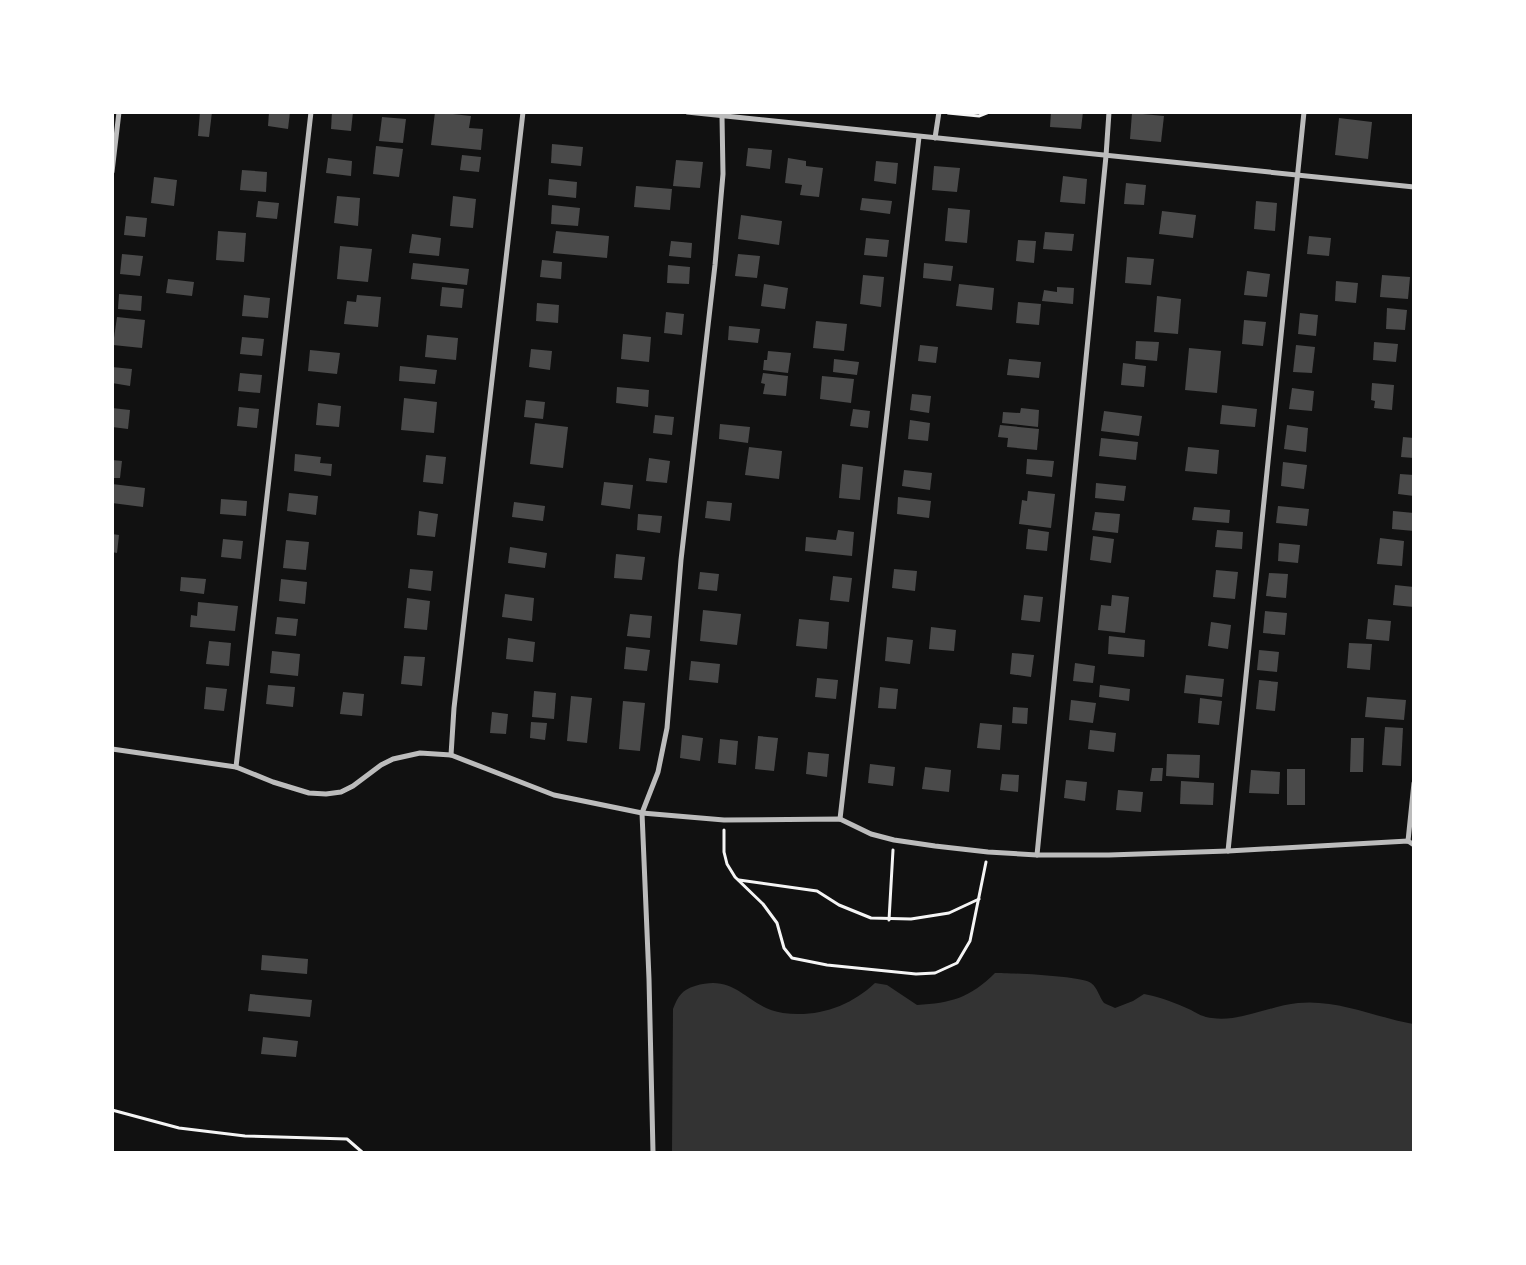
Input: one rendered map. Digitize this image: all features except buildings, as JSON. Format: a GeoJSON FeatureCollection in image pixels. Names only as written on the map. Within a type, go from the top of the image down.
{"type":"FeatureCollection","features":[{"type":"Feature","properties":{"kind":"street"},"geometry":{"type":"LineString","coordinates":[[112,172],[119,112]]}},
{"type":"Feature","properties":{"kind":"street"},"geometry":{"type":"LineString","coordinates":[[236,767],[311,112]]}},
{"type":"Feature","properties":{"kind":"street"},"geometry":{"type":"LineString","coordinates":[[451,755],[454,708],[523,112]]}},
{"type":"Feature","properties":{"kind":"street"},"geometry":{"type":"LineString","coordinates":[[687,112],[1414,187]]}},
{"type":"Feature","properties":{"kind":"street"},"geometry":{"type":"LineString","coordinates":[[936,138],[939,112]]}},
{"type":"Feature","properties":{"kind":"street"},"geometry":{"type":"LineString","coordinates":[[1036,855],[1109,112]]}},
{"type":"Feature","properties":{"kind":"street"},"geometry":{"type":"LineString","coordinates":[[1228,851],[1304,112]]}},
{"type":"Feature","properties":{"kind":"street"},"geometry":{"type":"LineString","coordinates":[[653,1152],[649,979],[642,813],[658,772],[667,728],[682,550],[713,285],[722,183],[722,116]]}},
{"type":"Feature","properties":{"kind":"street"},"geometry":{"type":"LineString","coordinates":[[840,819],[918,137]]}},
{"type":"Feature","properties":{"kind":"street"},"geometry":{"type":"LineString","coordinates":[[112,749],[236,767],[273,782],[309,793],[326,794],[341,792],[353,786],[380,765],[392,759],[420,753],[451,755],[554,795],[642,813],[724,820],[840,819],[870,834],[894,840],[988,852],[1036,855],[1109,855],[1228,851],[1408,841],[1414,845]]}},
{"type":"Feature","properties":{"kind":"street"},"geometry":{"type":"LineString","coordinates":[[1408,841],[1414,784]]}},
{"type":"Feature","properties":{"kind":"path"},"geometry":{"type":"LineString","coordinates":[[944,112],[979,116],[989,112]]}},
{"type":"Feature","properties":{"kind":"path"},"geometry":{"type":"LineString","coordinates":[[724,820],[724,852],[727,864],[778,923],[784,948],[792,958],[828,965],[916,974],[935,973],[957,963],[970,942],[988,852]]}},
{"type":"Feature","properties":{"kind":"path"},"geometry":{"type":"LineString","coordinates":[[889,920],[894,840]]}},
{"type":"Feature","properties":{"kind":"path"},"geometry":{"type":"LineString","coordinates":[[739,880],[817,892],[839,905],[871,918],[889,920],[911,919],[949,913],[979,899]]}},
{"type":"Feature","properties":{"kind":"path"},"geometry":{"type":"LineString","coordinates":[[112,1110],[179,1128],[245,1136],[348,1139],[362,1152]]}},
{"type":"Feature","properties":{"kind":"shaded area"},"geometry":{"type":"Polygon","coordinates":[[[995,973],[1045,975],[1085,981],[1093,985],[1104,1003],[1115,1008],[1133,1001],[1144,994],[1174,1003],[1203,1016],[1223,1019],[1244,1016],[1287,1005],[1313,1002],[1356,1009],[1413,1024],[1413,1152],[672,1152],[673,1009],[679,997],[687,989],[710,983],[722,984],[732,987],[770,1010],[783,1013],[808,1014],[821,1012],[844,1004],[866,991],[875,983],[887,985],[917,1005],[950,1001],[968,994],[995,973]]]}}]}
